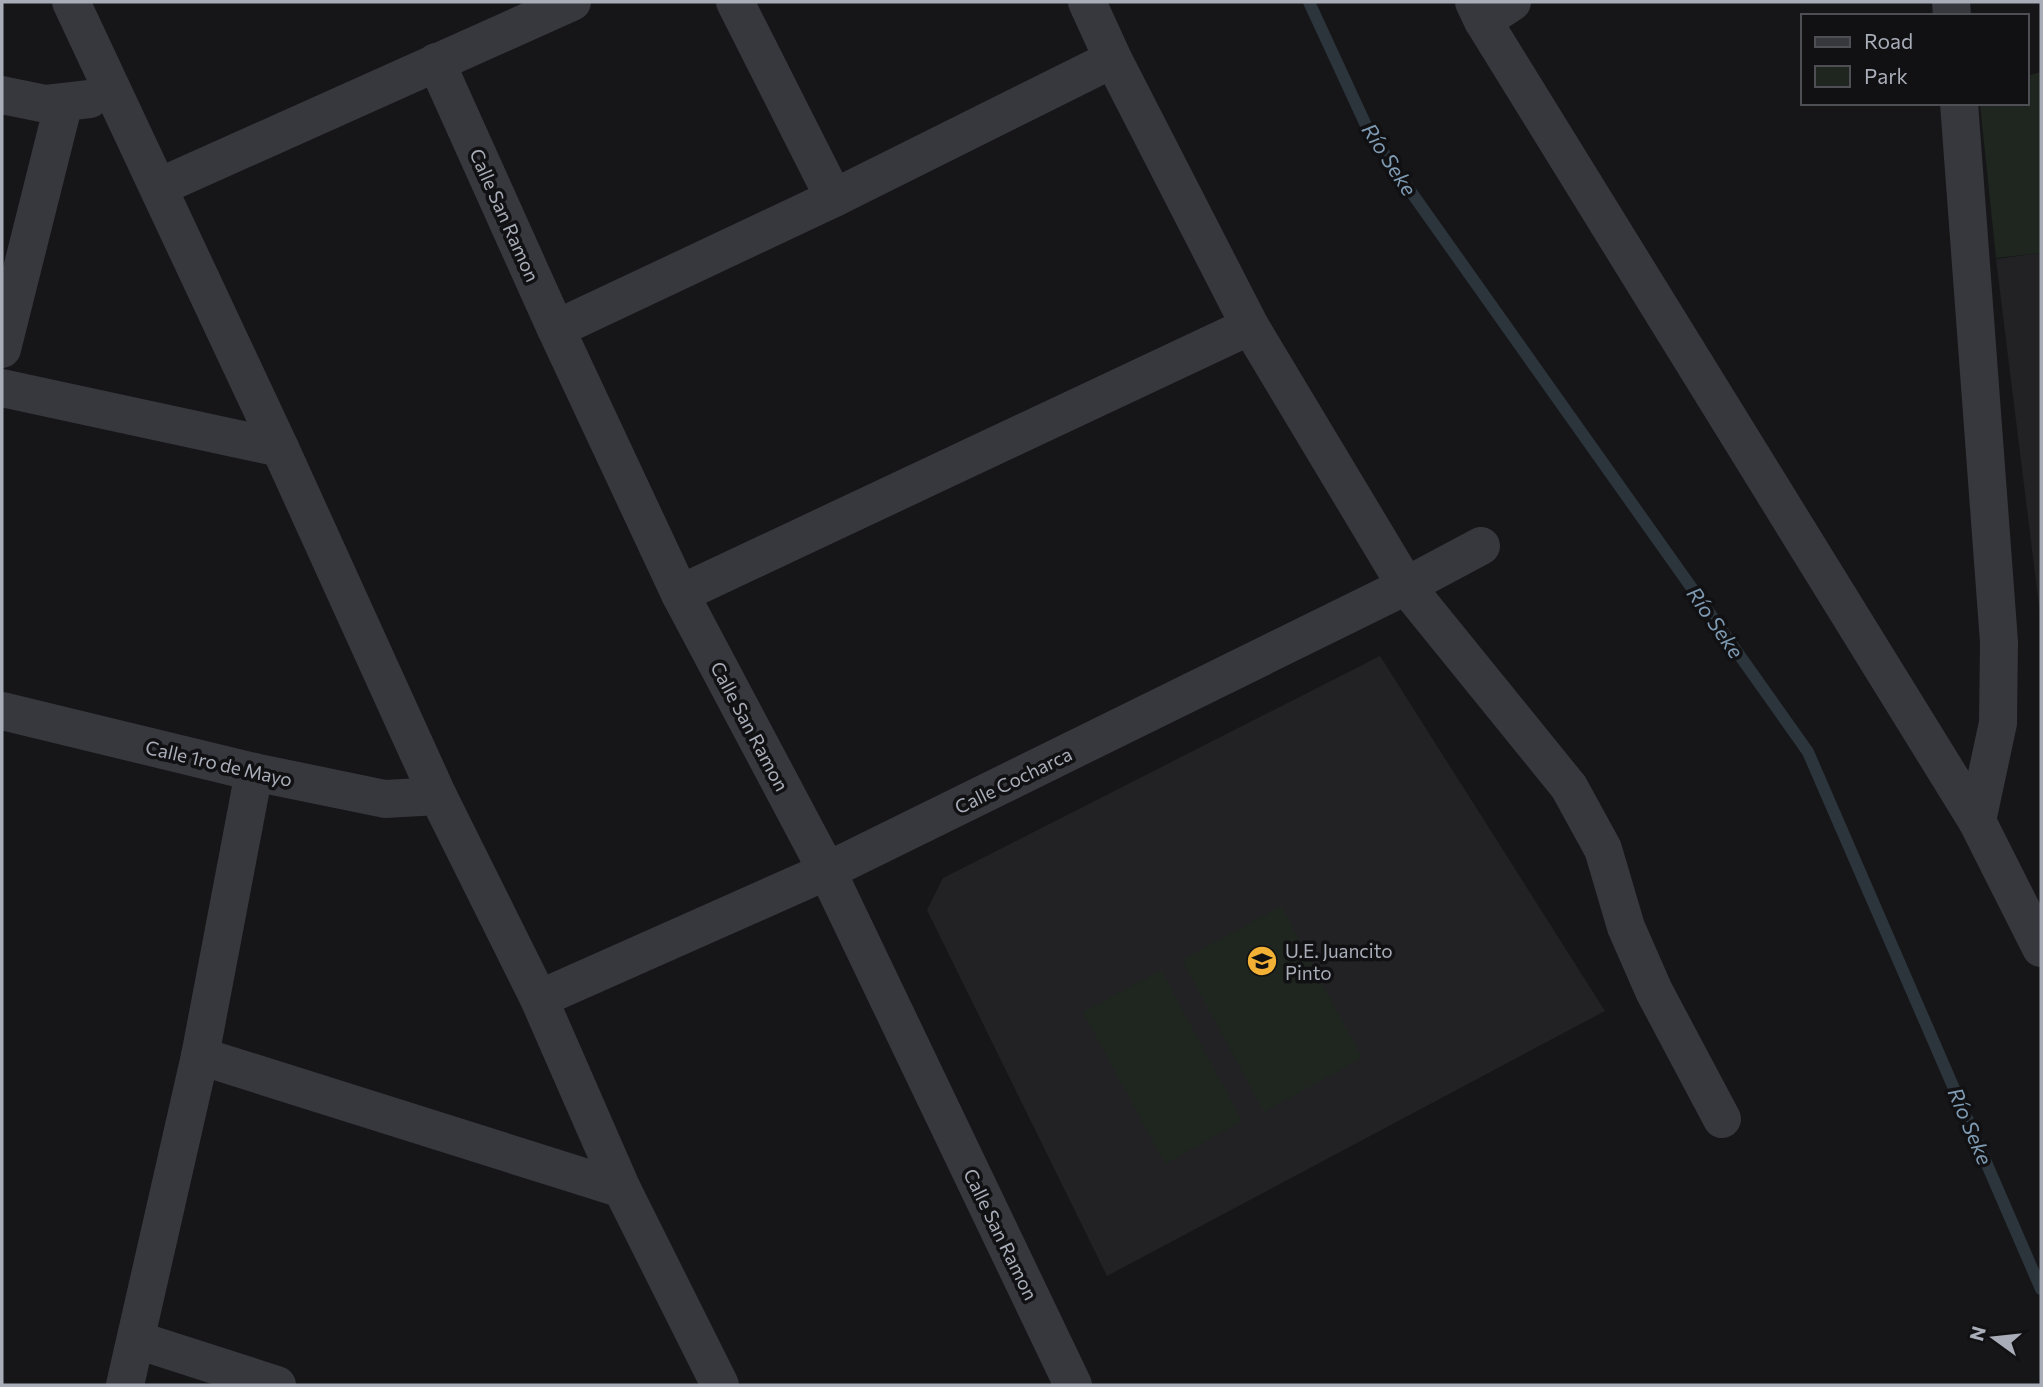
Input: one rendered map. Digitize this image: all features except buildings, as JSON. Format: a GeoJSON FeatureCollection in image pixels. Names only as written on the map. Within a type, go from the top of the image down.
{"type":"FeatureCollection","features":[{"type":"Feature","properties":{"kind":"street"},"geometry":{"type":"LineString","coordinates":[[71,2],[280,448],[438,796],[539,999],[622,1189],[720,1385]]}},
{"type":"Feature","properties":{"kind":"street"},"geometry":{"type":"LineString","coordinates":[[159,187],[572,2]]}},
{"type":"Feature","properties":{"kind":"street"},"geometry":{"type":"LineString","coordinates":[[735,2],[834,198]]}},
{"type":"Feature","properties":{"kind":"street"},"geometry":{"type":"LineString","coordinates":[[1087,2],[1113,59],[1250,326],[1406,586],[1569,787],[1604,849],[1626,927],[1654,990],[1722,1119]]}},
{"type":"Feature","properties":{"kind":"street"},"geometry":{"type":"LineString","coordinates":[[1489,8],[1977,821],[2041,948]]}},
{"type":"Feature","properties":{"kind":"street"},"geometry":{"type":"LineString","coordinates":[[556,329],[834,198],[1113,59]]}},
{"type":"Feature","properties":{"kind":"street","name":"Calle San Ramon"},"geometry":{"type":"LineString","coordinates":[[436,62],[556,329],[680,594],[827,871],[1073,1385]]}},
{"type":"Feature","properties":{"kind":"street"},"geometry":{"type":"LineString","coordinates":[[2,95],[46,104],[115,96]]}},
{"type":"Feature","properties":{"kind":"street"},"geometry":{"type":"LineString","coordinates":[[2,349],[64,102]]}},
{"type":"Feature","properties":{"kind":"street"},"geometry":{"type":"LineString","coordinates":[[1959,105],[1999,642],[1998,723],[1977,821]]}},
{"type":"Feature","properties":{"kind":"street"},"geometry":{"type":"LineString","coordinates":[[680,594],[1250,326]]}},
{"type":"Feature","properties":{"kind":"street"},"geometry":{"type":"LineString","coordinates":[[2,388],[280,448]]}},
{"type":"Feature","properties":{"kind":"street","name":"Calle Cocharca"},"geometry":{"type":"LineString","coordinates":[[539,999],[827,871],[1406,586],[1481,546]]}},
{"type":"Feature","properties":{"kind":"street","name":"Calle 1ro de Mayo"},"geometry":{"type":"LineString","coordinates":[[2,711],[254,772],[385,799],[438,796]]}},
{"type":"Feature","properties":{"kind":"street"},"geometry":{"type":"LineString","coordinates":[[125,1385],[200,1056],[254,772]]}},
{"type":"Feature","properties":{"kind":"street"},"geometry":{"type":"LineString","coordinates":[[200,1056],[622,1189]]}},
{"type":"Feature","properties":{"kind":"street"},"geometry":{"type":"LineString","coordinates":[[137,1340],[278,1385]]}},
{"type":"Feature","properties":{"kind":"shaded area"},"geometry":{"type":"Polygon","coordinates":[[[2041,253],[2041,622],[1996,259],[2041,253]]]}},
{"type":"Feature","properties":{"kind":"shaded area","name":"U.E. Juancito Pinto"},"geometry":{"type":"Polygon","coordinates":[[[1380,656],[1605,1011],[1107,1276],[927,910],[943,878],[1380,656]]]}},
{"type":"Feature","properties":{"kind":"green space"},"geometry":{"type":"Polygon","coordinates":[[[2041,72],[2041,253],[1996,258],[1980,105],[2029,105],[2029,75],[2041,72]]]}},
{"type":"Feature","properties":{"kind":"green space"},"geometry":{"type":"Polygon","coordinates":[[[1281,906],[1362,1058],[1264,1112],[1182,960],[1281,906]]]}},
{"type":"Feature","properties":{"kind":"green space"},"geometry":{"type":"Polygon","coordinates":[[[1161,970],[1242,1121],[1165,1164],[1083,1012],[1161,970]]]}},
{"type":"Feature","properties":{"kind":"waterway","name":"Río Seke"},"geometry":{"type":"LineString","coordinates":[[1309,2],[1370,134],[1808,752],[2041,1289]]}},
{"type":"Feature","properties":{"kind":"place","name":"U.E. Juancito Pinto"},"geometry":{"type":"Point","coordinates":[1262,961]}}]}
